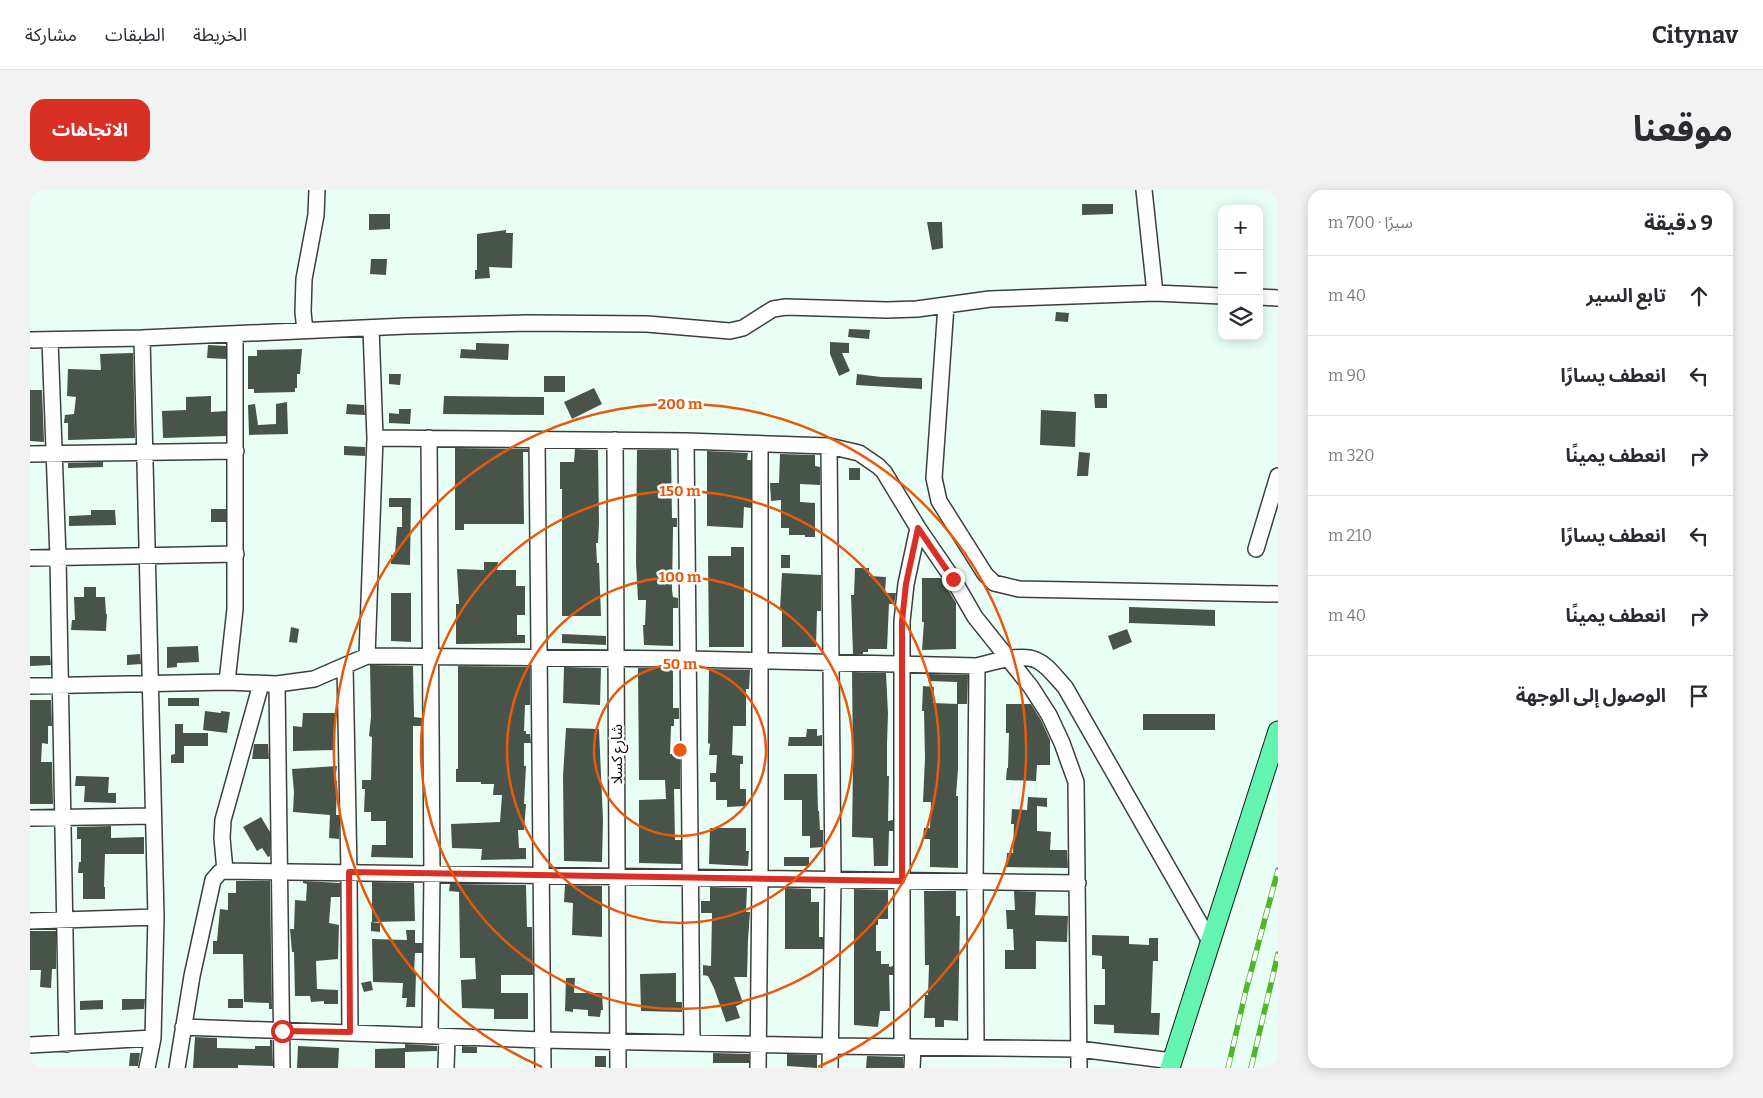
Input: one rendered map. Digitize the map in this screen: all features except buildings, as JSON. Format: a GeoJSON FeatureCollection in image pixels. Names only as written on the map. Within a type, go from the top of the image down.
{"type":"FeatureCollection","features":[{"type":"Feature","properties":{"kind":"main road"},"geometry":{"type":"LineString","coordinates":[[1171,1065],[1278,730]]}},
{"type":"Feature","properties":{"kind":"street"},"geometry":{"type":"LineString","coordinates":[[305,331],[303,312],[304,279],[316,215],[316,190]]}},
{"type":"Feature","properties":{"kind":"street"},"geometry":{"type":"LineString","coordinates":[[1144,190],[1155,293]]}},
{"type":"Feature","properties":{"kind":"street"},"geometry":{"type":"LineString","coordinates":[[30,340],[235,335],[528,323],[647,324],[730,331],[743,328],[773,309],[786,307],[887,310],[990,299],[1155,293],[1218,296]]}},
{"type":"Feature","properties":{"kind":"street"},"geometry":{"type":"LineString","coordinates":[[1263,297],[1278,298]]}},
{"type":"Feature","properties":{"kind":"street"},"geometry":{"type":"LineString","coordinates":[[946,305],[934,478],[935,489],[939,501],[985,574],[994,583],[1018,589],[1278,594]]}},
{"type":"Feature","properties":{"kind":"street"},"geometry":{"type":"LineString","coordinates":[[366,656],[374,438],[371,328]]}},
{"type":"Feature","properties":{"kind":"street"},"geometry":{"type":"LineString","coordinates":[[227,682],[235,609],[235,335]]}},
{"type":"Feature","properties":{"kind":"street"},"geometry":{"type":"LineString","coordinates":[[142,338],[152,816],[156,917],[153,1038],[147,1068]]}},
{"type":"Feature","properties":{"kind":"street"},"geometry":{"type":"LineString","coordinates":[[50,340],[58,558],[67,1044]]}},
{"type":"Feature","properties":{"kind":"street"},"geometry":{"type":"LineString","coordinates":[[374,438],[686,441],[829,446],[858,453],[878,466],[889,479],[975,617],[1031,687],[1049,716],[1075,776],[1078,883],[1079,1068]]}},
{"type":"Feature","properties":{"kind":"street"},"geometry":{"type":"LineString","coordinates":[[429,438],[432,874],[430,1036]]}},
{"type":"Feature","properties":{"kind":"street"},"geometry":{"type":"LineString","coordinates":[[538,440],[543,1068]]}},
{"type":"Feature","properties":{"kind":"street","name":"شارع كسلا"},"geometry":{"type":"LineString","coordinates":[[615,440],[618,1068]]}},
{"type":"Feature","properties":{"kind":"street"},"geometry":{"type":"LineString","coordinates":[[686,441],[692,1043]]}},
{"type":"Feature","properties":{"kind":"street"},"geometry":{"type":"LineString","coordinates":[[758,1068],[760,444]]}},
{"type":"Feature","properties":{"kind":"street"},"geometry":{"type":"LineString","coordinates":[[829,446],[833,880],[830,1068]]}},
{"type":"Feature","properties":{"kind":"street"},"geometry":{"type":"LineString","coordinates":[[30,454],[236,450]]}},
{"type":"Feature","properties":{"kind":"street"},"geometry":{"type":"LineString","coordinates":[[1256,549],[1278,476]]}},
{"type":"Feature","properties":{"kind":"street"},"geometry":{"type":"LineString","coordinates":[[912,1068],[908,1047],[902,881],[902,621],[906,584],[918,528]]}},
{"type":"Feature","properties":{"kind":"street"},"geometry":{"type":"LineString","coordinates":[[30,558],[236,554]]}},
{"type":"Feature","properties":{"kind":"street"},"geometry":{"type":"LineString","coordinates":[[30,686],[227,682],[277,684],[314,679],[366,656],[687,659],[977,666],[1009,658],[1027,657],[1045,666],[1065,688],[1211,943]]}},
{"type":"Feature","properties":{"kind":"street"},"geometry":{"type":"LineString","coordinates":[[345,666],[350,1032]]}},
{"type":"Feature","properties":{"kind":"street"},"geometry":{"type":"LineString","coordinates":[[976,1047],[977,666]]}},
{"type":"Feature","properties":{"kind":"street"},"geometry":{"type":"LineString","coordinates":[[225,871],[222,838],[223,820],[261,684]]}},
{"type":"Feature","properties":{"kind":"street"},"geometry":{"type":"LineString","coordinates":[[277,684],[282,1068]]}},
{"type":"Feature","properties":{"kind":"street"},"geometry":{"type":"LineString","coordinates":[[30,818],[152,816]]}},
{"type":"Feature","properties":{"kind":"street"},"geometry":{"type":"LineString","coordinates":[[177,1068],[203,921],[213,880],[220,872],[349,872],[1078,883]]}},
{"type":"Feature","properties":{"kind":"street"},"geometry":{"type":"LineString","coordinates":[[30,921],[156,917]]}},
{"type":"Feature","properties":{"kind":"street"},"geometry":{"type":"LineString","coordinates":[[183,1027],[619,1042],[1080,1049],[1171,1065]]}},
{"type":"Feature","properties":{"kind":"street"},"geometry":{"type":"LineString","coordinates":[[446,1068],[447,1037]]}},
{"type":"Feature","properties":{"kind":"street"},"geometry":{"type":"LineString","coordinates":[[30,1045],[153,1038]]}},
{"type":"Feature","properties":{"kind":"railway"},"geometry":{"type":"LineString","coordinates":[[1228,1068],[1246,990],[1278,870]]}},
{"type":"Feature","properties":{"kind":"railway"},"geometry":{"type":"LineString","coordinates":[[1251,1068],[1278,954]]}},
{"type":"Feature","properties":{"kind":"route"},"geometry":{"type":"LineString","coordinates":[[282,1031],[350,1032],[349,872],[902,881],[902,621],[906,584],[918,528],[953,579]]}}]}
